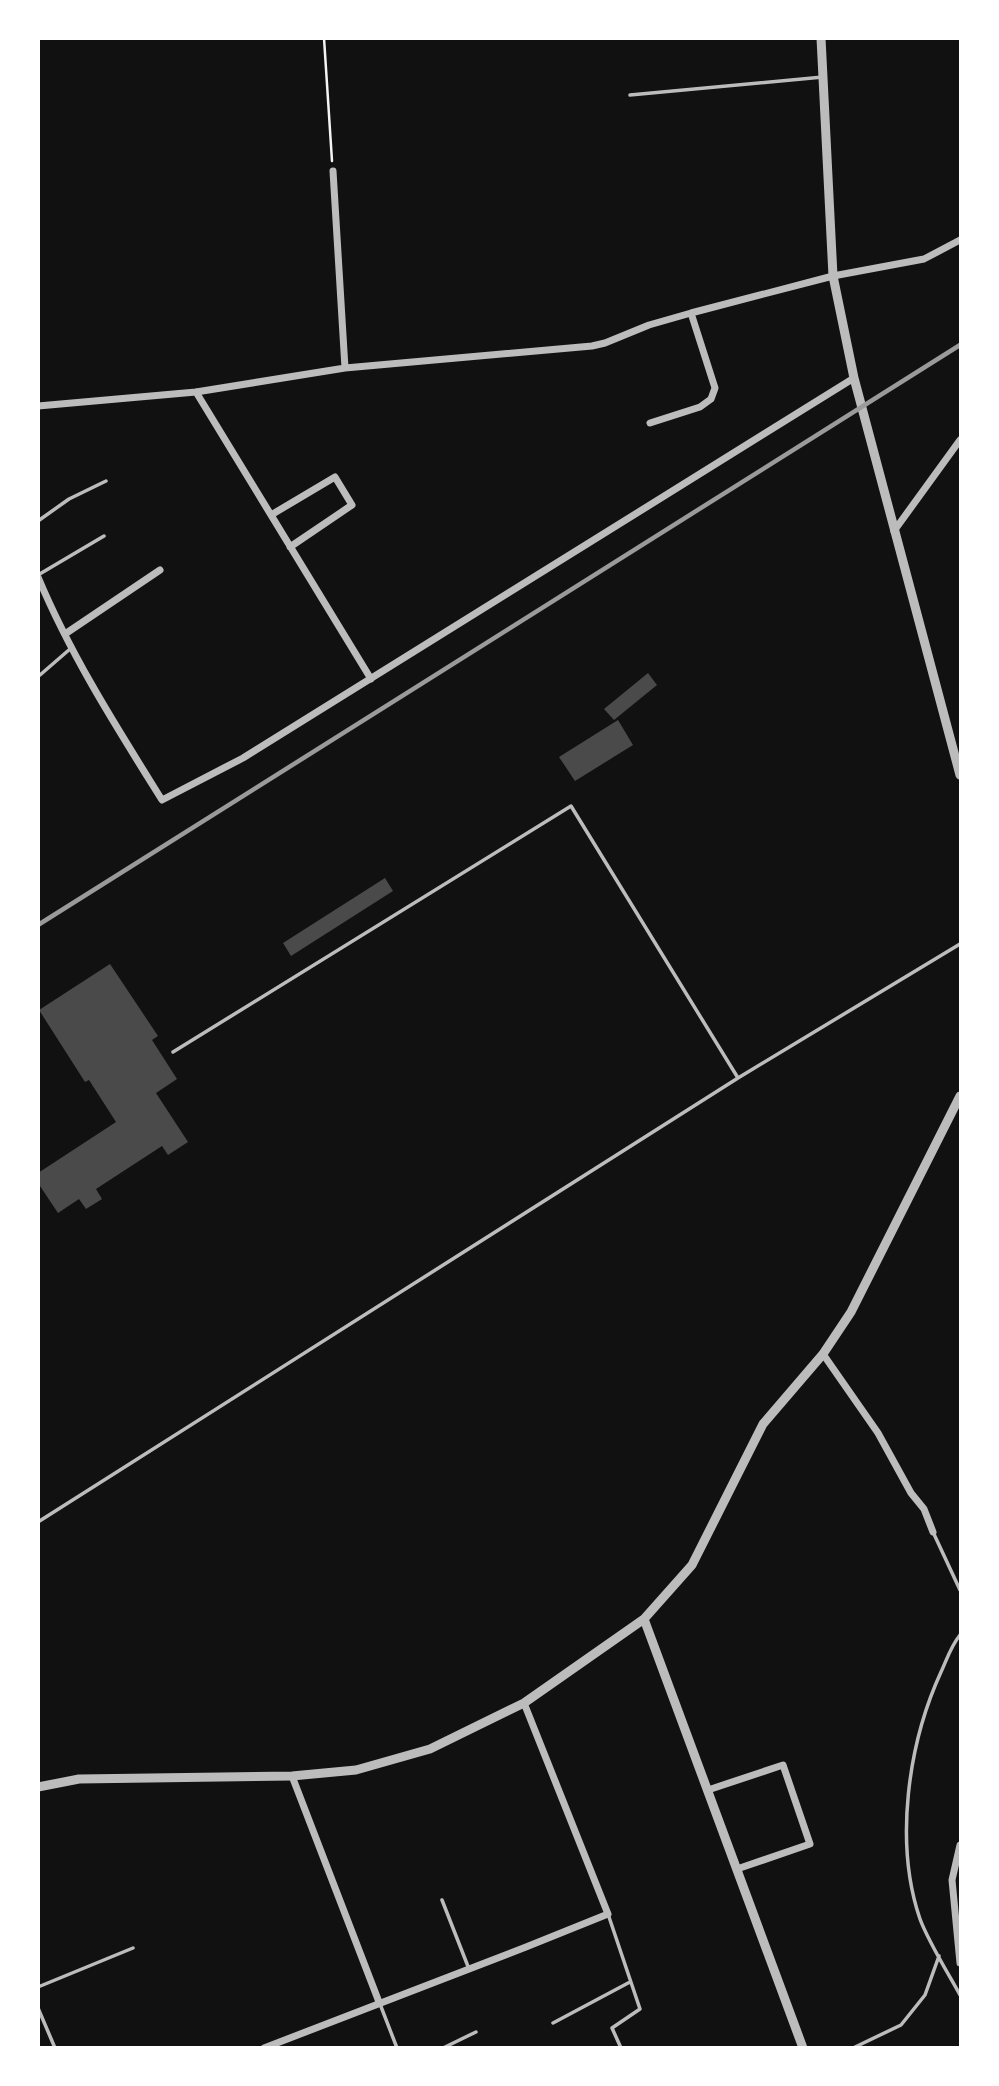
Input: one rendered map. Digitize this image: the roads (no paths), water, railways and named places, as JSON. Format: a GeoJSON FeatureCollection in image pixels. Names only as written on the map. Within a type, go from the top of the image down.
{"type":"FeatureCollection","features":[{"type":"Feature","properties":{"kind":"street"},"geometry":{"type":"LineString","coordinates":[[821,38],[833,276],[854,378],[961,775]]}},
{"type":"Feature","properties":{"kind":"street"},"geometry":{"type":"LineString","coordinates":[[332,171],[345,368]]}},
{"type":"Feature","properties":{"kind":"street"},"geometry":{"type":"LineString","coordinates":[[38,406],[196,392],[345,368],[593,346],[691,313],[833,276],[924,259],[961,240]]}},
{"type":"Feature","properties":{"kind":"street"},"geometry":{"type":"LineString","coordinates":[[650,423],[700,407],[711,399],[715,388],[691,313]]}},
{"type":"Feature","properties":{"kind":"street"},"geometry":{"type":"LineString","coordinates":[[38,576],[108,715],[162,800],[243,758],[854,378]]}},
{"type":"Feature","properties":{"kind":"street"},"geometry":{"type":"LineString","coordinates":[[196,392],[371,679]]}},
{"type":"Feature","properties":{"kind":"street"},"geometry":{"type":"LineString","coordinates":[[894,531],[961,440]]}},
{"type":"Feature","properties":{"kind":"street"},"geometry":{"type":"LineString","coordinates":[[271,515],[335,477],[352,505],[290,547]]}},
{"type":"Feature","properties":{"kind":"street"},"geometry":{"type":"LineString","coordinates":[[65,634],[160,570]]}},
{"type":"Feature","properties":{"kind":"street"},"geometry":{"type":"LineString","coordinates":[[38,1787],[79,1779],[292,1776],[356,1770],[430,1749],[524,1703],[644,1619],[692,1565],[763,1424],[823,1354],[851,1312],[960,1098]]}},
{"type":"Feature","properties":{"kind":"street"},"geometry":{"type":"LineString","coordinates":[[823,1354],[878,1433],[911,1493],[924,1509],[933,1532]]}},
{"type":"Feature","properties":{"kind":"street"},"geometry":{"type":"LineString","coordinates":[[644,1619],[803,2048]]}},
{"type":"Feature","properties":{"kind":"street"},"geometry":{"type":"LineString","coordinates":[[264,2048],[608,1914],[524,1703]]}},
{"type":"Feature","properties":{"kind":"street"},"geometry":{"type":"LineString","coordinates":[[708,1790],[783,1765],[810,1844],[737,1869]]}},
{"type":"Feature","properties":{"kind":"street"},"geometry":{"type":"LineString","coordinates":[[292,1776],[379,2002]]}},
{"type":"Feature","properties":{"kind":"street"},"geometry":{"type":"LineString","coordinates":[[961,1845],[952,1880],[961,1962]]}},
{"type":"Feature","properties":{"kind":"lane"},"geometry":{"type":"LineString","coordinates":[[630,95],[823,77]]}},
{"type":"Feature","properties":{"kind":"lane"},"geometry":{"type":"LineString","coordinates":[[38,521],[69,499],[106,481]]}},
{"type":"Feature","properties":{"kind":"lane"},"geometry":{"type":"LineString","coordinates":[[38,576],[104,536]]}},
{"type":"Feature","properties":{"kind":"lane"},"geometry":{"type":"LineString","coordinates":[[40,675],[72,647]]}},
{"type":"Feature","properties":{"kind":"lane"},"geometry":{"type":"LineString","coordinates":[[173,1052],[571,806],[738,1078]]}},
{"type":"Feature","properties":{"kind":"lane"},"geometry":{"type":"LineString","coordinates":[[38,1522],[738,1078],[961,944]]}},
{"type":"Feature","properties":{"kind":"lane"},"geometry":{"type":"LineString","coordinates":[[933,1532],[961,1590]]}},
{"type":"Feature","properties":{"kind":"lane"},"geometry":{"type":"LineString","coordinates":[[961,1634],[955,1641],[934,1687],[919,1729],[906,1804],[911,1879],[921,1920],[961,1995]]}},
{"type":"Feature","properties":{"kind":"lane"},"geometry":{"type":"LineString","coordinates":[[442,1900],[469,1969]]}},
{"type":"Feature","properties":{"kind":"lane"},"geometry":{"type":"LineString","coordinates":[[608,1914],[640,2009],[612,2028],[621,2048]]}},
{"type":"Feature","properties":{"kind":"lane"},"geometry":{"type":"LineString","coordinates":[[38,1987],[133,1948]]}},
{"type":"Feature","properties":{"kind":"lane"},"geometry":{"type":"LineString","coordinates":[[853,2048],[901,2025],[925,1996],[939,1956]]}},
{"type":"Feature","properties":{"kind":"lane"},"geometry":{"type":"LineString","coordinates":[[553,2023],[631,1982]]}},
{"type":"Feature","properties":{"kind":"lane"},"geometry":{"type":"LineString","coordinates":[[379,2002],[397,2048]]}},
{"type":"Feature","properties":{"kind":"lane"},"geometry":{"type":"LineString","coordinates":[[38,2008],[54,2048]]}},
{"type":"Feature","properties":{"kind":"lane"},"geometry":{"type":"LineString","coordinates":[[443,2048],[476,2032]]}},
{"type":"Feature","properties":{"kind":"railway"},"geometry":{"type":"LineString","coordinates":[[38,925],[960,345]]}}]}
